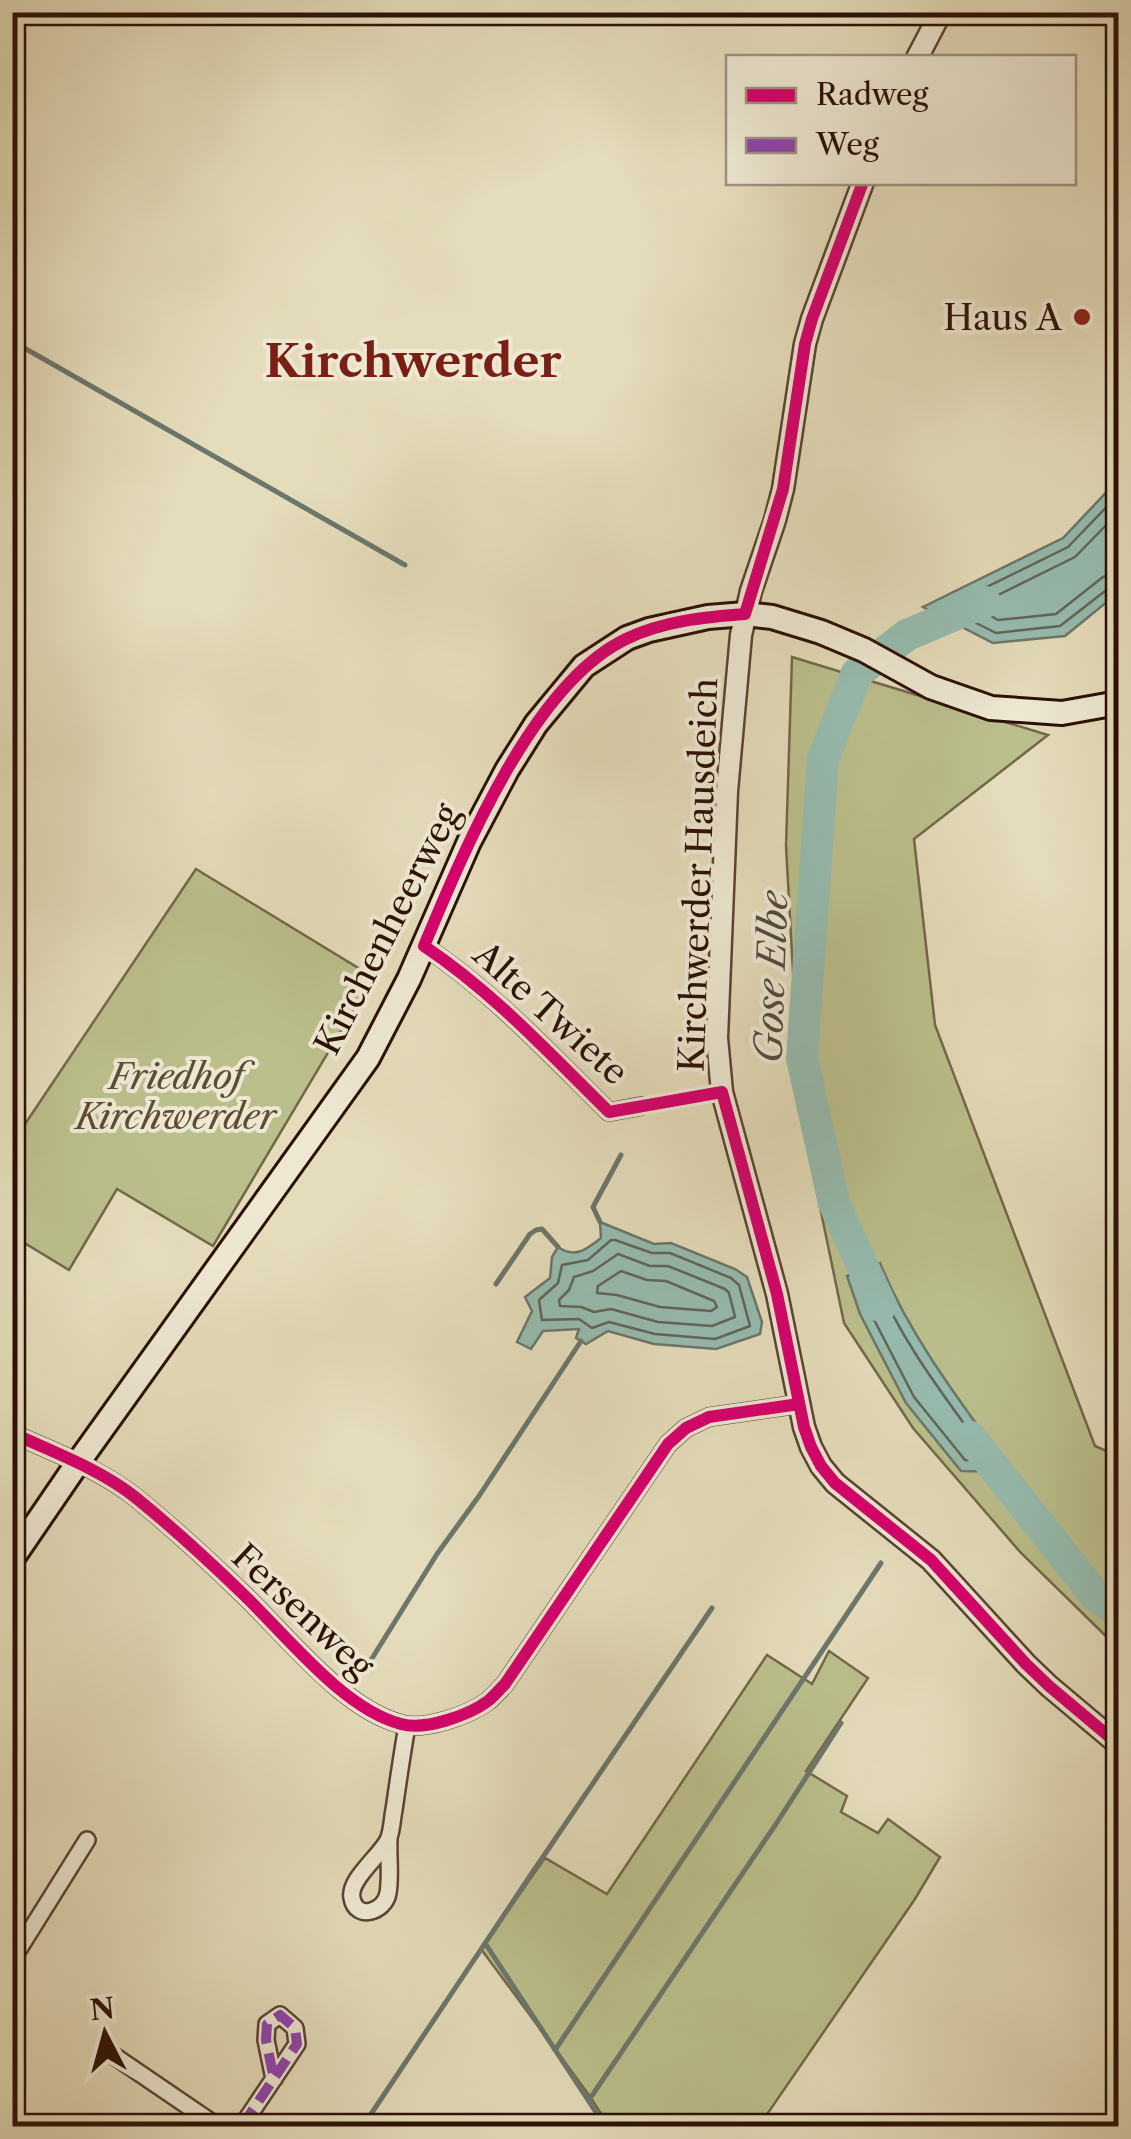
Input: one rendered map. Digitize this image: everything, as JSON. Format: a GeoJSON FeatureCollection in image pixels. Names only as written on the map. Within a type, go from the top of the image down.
{"type":"FeatureCollection","features":[{"type":"Feature","properties":{"kind":"main road","name":"Kirchenheerweg"},"geometry":{"type":"LineString","coordinates":[[12,1559],[368,1058],[507,770],[536,724],[584,666],[617,644],[649,630],[708,617],[745,614],[795,623],[864,650],[932,687],[991,708],[1062,713],[1118,703]]}},
{"type":"Feature","properties":{"kind":"street"},"geometry":{"type":"LineString","coordinates":[[919,55],[941,12]]}},
{"type":"Feature","properties":{"kind":"street","name":"Kirchwerder Hausdeich"},"geometry":{"type":"LineString","coordinates":[[862,185],[805,344],[783,490],[741,636],[728,784],[717,1038],[722,1092],[777,1294],[799,1404],[811,1447],[821,1466],[835,1483],[931,1560],[1026,1664],[1118,1744]]}},
{"type":"Feature","properties":{"kind":"street","name":"Alte Twiete"},"geometry":{"type":"LineString","coordinates":[[424,946],[456,966],[608,1112],[642,1106]]}},
{"type":"Feature","properties":{"kind":"street"},"geometry":{"type":"LineString","coordinates":[[389,1839],[407,1726],[434,1724],[462,1714],[487,1702],[504,1684],[668,1444],[686,1428],[709,1416],[799,1404]]}},
{"type":"Feature","properties":{"kind":"street","name":"Fersenweg"},"geometry":{"type":"LineString","coordinates":[[12,1433],[120,1486],[241,1592],[338,1689],[381,1718],[407,1726]]}},
{"type":"Feature","properties":{"kind":"street"},"geometry":{"type":"LineString","coordinates":[[14,1955],[87,1840]]}},
{"type":"Feature","properties":{"kind":"street"},"geometry":{"type":"LineString","coordinates":[[107,2051],[217,2126]]}},
{"type":"Feature","properties":{"kind":"street"},"geometry":{"type":"LineString","coordinates":[[242,2126],[274,2079]]}},
{"type":"Feature","properties":{"kind":"green space"},"geometry":{"type":"Polygon","coordinates":[[[792,657],[1048,735],[914,839],[935,1025],[1095,1446],[1118,1456],[1118,1648],[1021,1553],[913,1428],[844,1323],[801,1115],[786,846],[792,657]]]}},
{"type":"Feature","properties":{"kind":"green space","name":"Friedhof Kirchwerder"},"geometry":{"type":"Polygon","coordinates":[[[196,869],[373,977],[213,1246],[117,1189],[69,1270],[13,1236],[13,1142],[196,869]]]}},
{"type":"Feature","properties":{"kind":"green space"},"geometry":{"type":"Polygon","coordinates":[[[829,1651],[868,1678],[806,1771],[847,1796],[841,1812],[878,1833],[888,1819],[940,1857],[759,2126],[609,2126],[481,1949],[545,1858],[607,1894],[767,1655],[812,1684],[829,1651]]]}},
{"type":"Feature","properties":{"kind":"water"},"geometry":{"type":"Polygon","coordinates":[[[1118,480],[1118,593],[1065,636],[993,643],[923,607],[1063,538],[1118,480]]]}},
{"type":"Feature","properties":{"kind":"water"},"geometry":{"type":"Polygon","coordinates":[[[600,1222],[654,1244],[671,1243],[747,1277],[762,1322],[760,1334],[716,1349],[654,1344],[608,1331],[586,1344],[576,1338],[579,1329],[543,1331],[531,1349],[517,1342],[532,1311],[525,1297],[550,1278],[552,1257],[558,1247],[570,1252],[586,1249],[601,1238],[600,1222]]]}},
{"type":"Feature","properties":{"kind":"water"},"geometry":{"type":"Polygon","coordinates":[[[880,1263],[922,1345],[1011,1472],[961,1471],[906,1403],[860,1314],[847,1276],[880,1263]]]}},
{"type":"Feature","properties":{"kind":"waterway"},"geometry":{"type":"LineString","coordinates":[[12,341],[405,565]]}},
{"type":"Feature","properties":{"kind":"waterway","name":"Gose Elbe"},"geometry":{"type":"LineString","coordinates":[[881,1306],[834,1203],[802,1058],[823,759],[857,673],[907,635],[985,602]]}},
{"type":"Feature","properties":{"kind":"waterway"},"geometry":{"type":"LineString","coordinates":[[600,1222],[593,1207],[621,1155]]}},
{"type":"Feature","properties":{"kind":"waterway"},"geometry":{"type":"LineString","coordinates":[[496,1284],[536,1230],[542,1229],[558,1247]]}},
{"type":"Feature","properties":{"kind":"waterway"},"geometry":{"type":"LineString","coordinates":[[366,1668],[437,1554],[581,1341]]}},
{"type":"Feature","properties":{"kind":"waterway","name":"Gose Elbe"},"geometry":{"type":"LineString","coordinates":[[970,1437],[1095,1595],[1118,1612]]}},
{"type":"Feature","properties":{"kind":"waterway"},"geometry":{"type":"LineString","coordinates":[[555,2050],[881,1563]]}},
{"type":"Feature","properties":{"kind":"waterway"},"geometry":{"type":"LineString","coordinates":[[363,2126],[712,1608]]}},
{"type":"Feature","properties":{"kind":"waterway"},"geometry":{"type":"LineString","coordinates":[[589,2100],[841,1723]]}},
{"type":"Feature","properties":{"kind":"waterway"},"geometry":{"type":"LineString","coordinates":[[485,1943],[605,2126]]}},
{"type":"Feature","properties":{"kind":"marked path"},"geometry":{"type":"LineString","coordinates":[[242,2126],[297,2044],[295,2028],[280,2015],[267,2024],[266,2040],[274,2079]]}},
{"type":"Feature","properties":{"kind":"cycle path"},"geometry":{"type":"LineString","coordinates":[[862,185],[805,344],[783,489],[745,614],[684,621],[640,633],[592,661],[560,693],[504,774],[424,946],[497,1003],[609,1112],[722,1092],[777,1294],[804,1427],[821,1466],[835,1483],[931,1560],[1026,1664],[1118,1744]]}},
{"type":"Feature","properties":{"kind":"cycle path"},"geometry":{"type":"LineString","coordinates":[[12,1433],[121,1487],[204,1557],[337,1687],[379,1716],[411,1726],[470,1711],[488,1701],[505,1684],[668,1444],[686,1428],[709,1417],[799,1404]]}},
{"type":"Feature","properties":{"kind":"place","name":"Haus A"},"geometry":{"type":"Point","coordinates":[1082,317]}},
{"type":"Feature","properties":{"kind":"district","name":"Kirchwerder"},"geometry":{"type":"Point","coordinates":[413,361]}}]}
